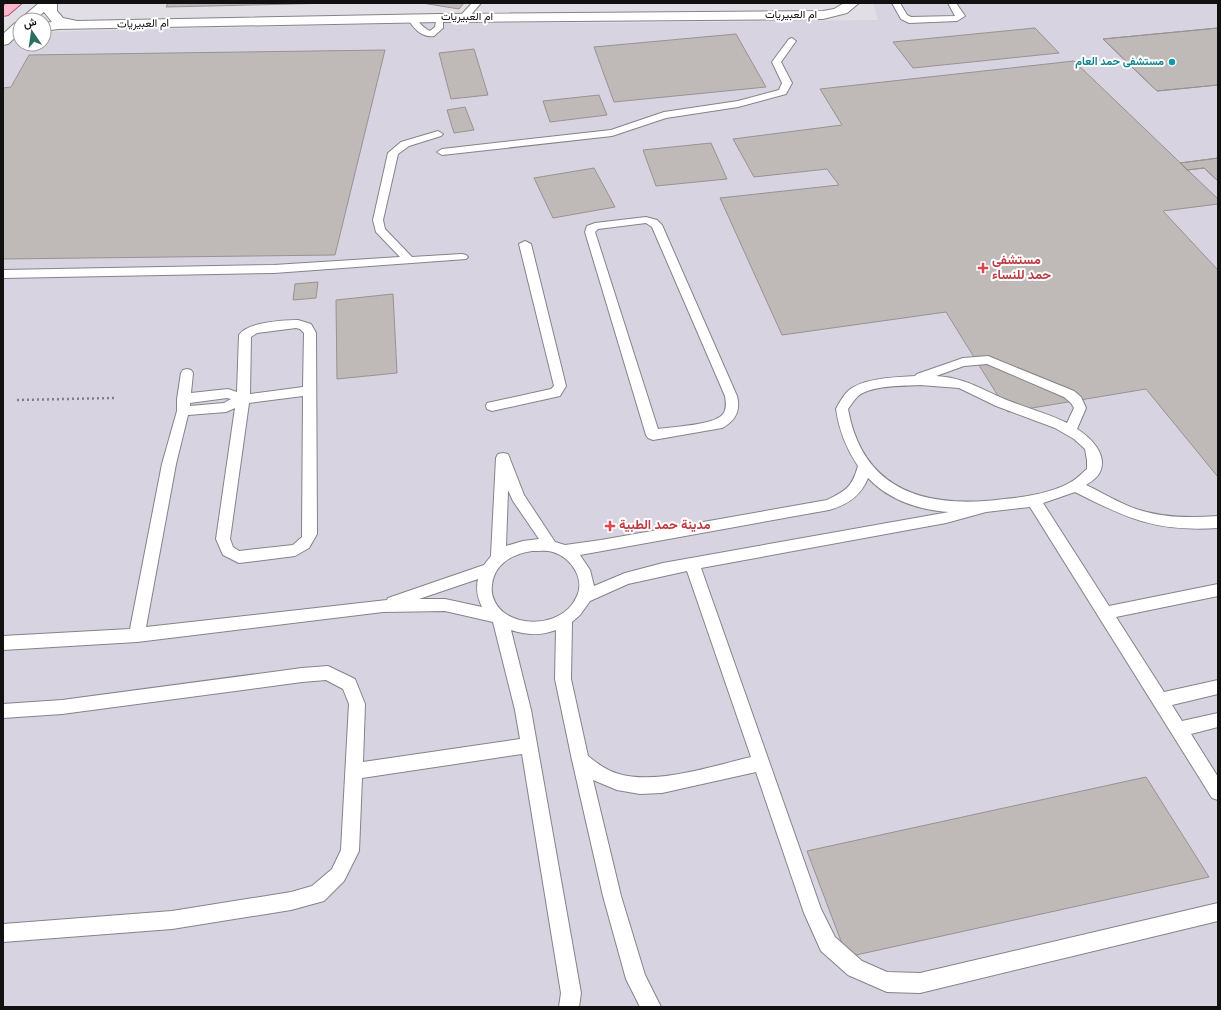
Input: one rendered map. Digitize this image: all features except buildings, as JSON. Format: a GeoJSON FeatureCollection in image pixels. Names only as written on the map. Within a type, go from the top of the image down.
{"type":"FeatureCollection","features":[{"type":"Feature","properties":{"kind":"main road"},"geometry":{"type":"LineString","coordinates":[[3,12],[15,3]]}},
{"type":"Feature","properties":{"kind":"street"},"geometry":{"type":"LineString","coordinates":[[36,12],[48,3]]}},
{"type":"Feature","properties":{"kind":"street","name":"ام العبيريات"},"geometry":{"type":"LineString","coordinates":[[48,3],[50,12],[59,21],[79,24]]}},
{"type":"Feature","properties":{"kind":"street","name":"ام العبيريات"},"geometry":{"type":"LineString","coordinates":[[52,26],[79,24],[464,17],[823,14],[842,11],[847,9],[852,3]]}},
{"type":"Feature","properties":{"kind":"lane"},"geometry":{"type":"LineString","coordinates":[[464,17],[477,3]]}},
{"type":"Feature","properties":{"kind":"lane"},"geometry":{"type":"LineString","coordinates":[[896,3],[904,18],[909,20],[957,18],[961,16],[952,3]]}},
{"type":"Feature","properties":{"kind":"lane"},"geometry":{"type":"LineString","coordinates":[[442,152],[612,133],[664,115],[738,104],[783,92],[787,82],[776,62],[792,41]]}},
{"type":"Feature","properties":{"kind":"lane"},"geometry":{"type":"LineString","coordinates":[[409,260],[380,230],[378,220],[393,153],[405,144],[438,134]]}},
{"type":"Feature","properties":{"kind":"lane"},"geometry":{"type":"LineString","coordinates":[[646,220],[657,225],[731,396],[733,410],[724,422],[708,427],[653,435],[590,232],[590,228],[595,226],[646,220]]}},
{"type":"Feature","properties":{"kind":"lane"},"geometry":{"type":"LineString","coordinates":[[492,406],[555,393],[560,386],[525,244]]}},
{"type":"Feature","properties":{"kind":"lane"},"geometry":{"type":"LineString","coordinates":[[3,274],[274,269],[462,257]]}},
{"type":"Feature","properties":{"kind":"lane"},"geometry":{"type":"LineString","coordinates":[[296,324],[301,324],[309,329],[309,391],[310,534],[308,541],[295,550],[239,557],[232,555],[227,551],[223,540],[242,399],[245,335],[251,330],[258,328],[296,324]]}},
{"type":"Feature","properties":{"kind":"lane"},"geometry":{"type":"LineString","coordinates":[[912,380],[963,362],[988,360],[1068,394],[1076,400],[1080,408],[1070,430]]}},
{"type":"Feature","properties":{"kind":"lane"},"geometry":{"type":"LineString","coordinates":[[137,635],[169,464],[183,405],[187,373]]}},
{"type":"Feature","properties":{"kind":"lane"},"geometry":{"type":"LineString","coordinates":[[584,597],[625,579],[692,563],[946,518],[986,507],[1034,501],[1076,486],[1094,471],[1095,458],[1088,444],[1070,430],[1046,419],[1006,405],[958,383],[934,379],[912,380],[870,386],[856,392],[848,399],[842,409],[847,436],[854,451],[865,466],[882,483],[919,502],[936,505],[986,507]]}},
{"type":"Feature","properties":{"kind":"lane"},"geometry":{"type":"LineString","coordinates":[[183,405],[226,407],[242,399],[309,391]]}},
{"type":"Feature","properties":{"kind":"lane"},"geometry":{"type":"LineString","coordinates":[[550,545],[518,497],[503,458],[494,563],[484,581],[483,594],[488,606],[499,618],[523,710],[571,993],[569,1007]]}},
{"type":"Feature","properties":{"kind":"lane"},"geometry":{"type":"LineString","coordinates":[[564,551],[608,545],[829,506],[852,494],[859,485],[865,466]]}},
{"type":"Feature","properties":{"kind":"lane"},"geometry":{"type":"LineString","coordinates":[[1076,486],[1121,508],[1144,517],[1176,522],[1218,522]]}},
{"type":"Feature","properties":{"kind":"lane"},"geometry":{"type":"LineString","coordinates":[[1034,501],[1180,729],[1218,792]]}},
{"type":"Feature","properties":{"kind":"lane"},"geometry":{"type":"LineString","coordinates":[[3,643],[137,635],[383,606],[445,606],[499,618],[515,626],[532,628],[548,626],[564,620],[576,610],[584,597],[587,584],[584,571],[576,559],[564,551],[550,545],[532,545],[514,549],[494,563],[383,606]]}},
{"type":"Feature","properties":{"kind":"lane"},"geometry":{"type":"LineString","coordinates":[[692,563],[813,913],[828,944],[854,968],[887,982],[920,983],[1218,912]]}},
{"type":"Feature","properties":{"kind":"lane"},"geometry":{"type":"LineString","coordinates":[[1105,613],[1218,590]]}},
{"type":"Feature","properties":{"kind":"lane"},"geometry":{"type":"LineString","coordinates":[[564,620],[563,679],[580,760],[612,896],[636,979],[651,1007]]}},
{"type":"Feature","properties":{"kind":"lane"},"geometry":{"type":"LineString","coordinates":[[3,711],[62,707],[302,675],[328,673],[349,684],[357,704],[355,772],[350,851],[338,875],[317,894],[291,901],[172,920],[3,933]]}},
{"type":"Feature","properties":{"kind":"lane"},"geometry":{"type":"LineString","coordinates":[[1161,700],[1218,686]]}},
{"type":"Feature","properties":{"kind":"lane"},"geometry":{"type":"LineString","coordinates":[[1180,729],[1218,720]]}},
{"type":"Feature","properties":{"kind":"lane"},"geometry":{"type":"LineString","coordinates":[[355,772],[528,745]]}},
{"type":"Feature","properties":{"kind":"lane"},"geometry":{"type":"LineString","coordinates":[[580,760],[597,773],[617,782],[640,786],[662,785],[760,763]]}},
{"type":"Feature","properties":{"kind":"path"},"geometry":{"type":"LineString","coordinates":[[17,400],[114,398]]}},
{"type":"Feature","properties":{"kind":"shaded area","name":"مدينة حمد الطبية"},"geometry":{"type":"Polygon","coordinates":[[[873,3],[1218,3],[1218,1007],[3,1007],[3,43],[12,39],[12,52],[52,52],[52,32],[433,23],[617,23],[878,20],[873,3]]]}},
{"type":"Feature","properties":{"kind":"place","name":"مستشفى حمد العام"},"geometry":{"type":"Point","coordinates":[1172,62]}},
{"type":"Feature","properties":{"kind":"place","name":"مستشفى حمد للنساء"},"geometry":{"type":"Point","coordinates":[983,268]}},
{"type":"Feature","properties":{"kind":"place","name":"مدينة حمد الطبية"},"geometry":{"type":"Point","coordinates":[610,526]}}]}
